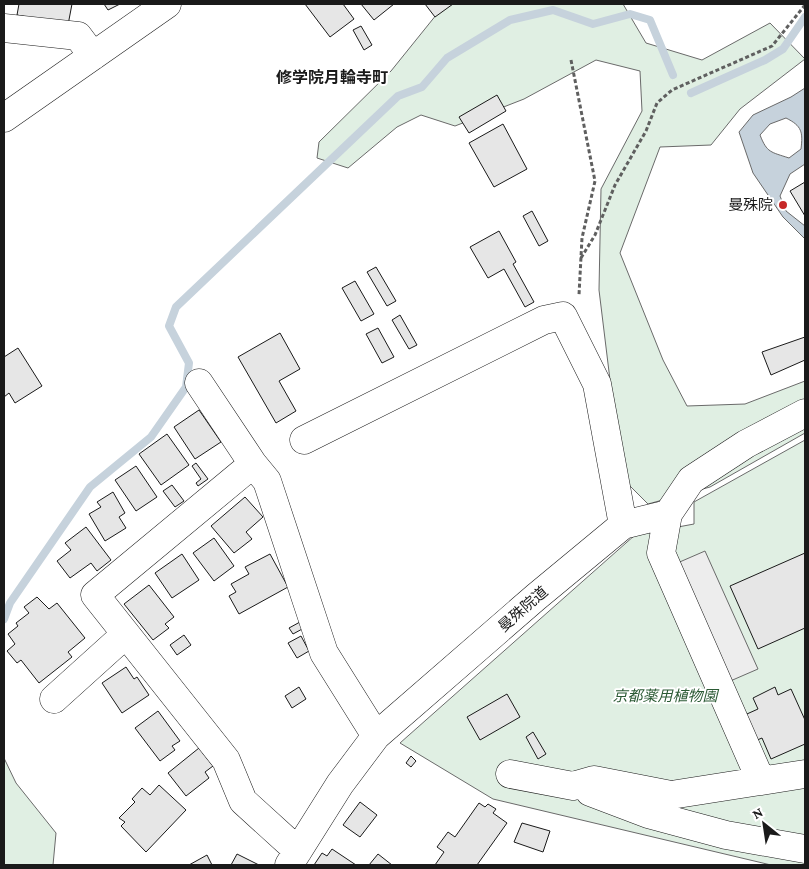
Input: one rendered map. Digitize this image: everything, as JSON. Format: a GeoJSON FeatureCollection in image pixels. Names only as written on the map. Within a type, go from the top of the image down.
{"type":"FeatureCollection","features":[{"type":"Feature","properties":{"kind":"street"},"geometry":{"type":"LineString","coordinates":[[4,118],[168,4]]}},
{"type":"Feature","properties":{"kind":"street"},"geometry":{"type":"LineString","coordinates":[[4,28],[78,36],[93,56]]}},
{"type":"Feature","properties":{"kind":"street"},"geometry":{"type":"LineString","coordinates":[[304,440],[544,320],[563,316],[598,384],[623,525]]}},
{"type":"Feature","properties":{"kind":"street"},"geometry":{"type":"LineString","coordinates":[[199,383],[267,482],[324,653],[376,736]]}},
{"type":"Feature","properties":{"kind":"street"},"geometry":{"type":"LineString","coordinates":[[761,781],[661,553],[668,514],[691,480],[746,444],[805,413]]}},
{"type":"Feature","properties":{"kind":"street"},"geometry":{"type":"LineString","coordinates":[[253,464],[95,595],[226,760],[243,801],[294,858]]}},
{"type":"Feature","properties":{"kind":"street","name":"曼殊院道"},"geometry":{"type":"LineString","coordinates":[[294,858],[340,784],[376,736],[536,597],[623,525],[668,514]]}},
{"type":"Feature","properties":{"kind":"street"},"geometry":{"type":"LineString","coordinates":[[54,699],[126,634]]}},
{"type":"Feature","properties":{"kind":"street"},"geometry":{"type":"LineString","coordinates":[[510,774],[572,786],[648,814],[726,835],[805,849]]}},
{"type":"Feature","properties":{"kind":"street"},"geometry":{"type":"LineString","coordinates":[[572,786],[594,780],[671,795],[805,774]]}},
{"type":"Feature","properties":{"kind":"path"},"geometry":{"type":"LineString","coordinates":[[581,258],[595,235],[615,185],[646,131],[657,102],[672,90],[772,46],[805,5]]}},
{"type":"Feature","properties":{"kind":"path"},"geometry":{"type":"LineString","coordinates":[[571,60],[594,181],[582,238],[579,296]]}},
{"type":"Feature","properties":{"kind":"green space"},"geometry":{"type":"Polygon","coordinates":[[[445,4],[623,4],[646,43],[702,60],[770,23],[805,59],[740,109],[711,145],[660,147],[620,253],[663,360],[687,406],[745,404],[805,381],[805,433],[710,487],[648,504],[622,478],[599,290],[601,189],[642,111],[640,71],[596,60],[524,99],[455,126],[421,115],[397,127],[348,168],[317,158],[319,142],[391,71],[445,4]]]}},
{"type":"Feature","properties":{"kind":"green space","name":"京都薬用植物園"},"geometry":{"type":"Polygon","coordinates":[[[805,440],[805,865],[771,865],[493,799],[400,743],[635,535],[694,524],[694,502],[805,440]]]}},
{"type":"Feature","properties":{"kind":"green space"},"geometry":{"type":"Polygon","coordinates":[[[4,758],[16,783],[56,833],[53,865],[4,865],[4,758]]]}},
{"type":"Feature","properties":{"kind":"shaded area"},"geometry":{"type":"Polygon","coordinates":[[[805,88],[805,164],[790,174],[780,196],[786,211],[805,226],[805,239],[783,217],[753,173],[739,132],[753,115],[791,97],[805,88]],[[786,118],[770,124],[760,135],[770,151],[789,158],[801,149],[802,143],[800,130],[786,118]]]}},
{"type":"Feature","properties":{"kind":"shaded area"},"geometry":{"type":"Polygon","coordinates":[[[705,551],[758,669],[728,682],[675,564],[705,551]]]}},
{"type":"Feature","properties":{"kind":"building"},"geometry":{"type":"Polygon","coordinates":[[[19,4],[72,4],[68,25],[17,15],[19,4]]]}},
{"type":"Feature","properties":{"kind":"building"},"geometry":{"type":"Polygon","coordinates":[[[104,4],[120,4],[108,10],[104,4]]]}},
{"type":"Feature","properties":{"kind":"building"},"geometry":{"type":"Polygon","coordinates":[[[305,4],[343,4],[354,19],[330,37],[305,4]]]}},
{"type":"Feature","properties":{"kind":"building"},"geometry":{"type":"Polygon","coordinates":[[[361,4],[394,4],[374,20],[361,4]]]}},
{"type":"Feature","properties":{"kind":"building"},"geometry":{"type":"Polygon","coordinates":[[[425,4],[453,4],[435,17],[425,4]]]}},
{"type":"Feature","properties":{"kind":"building"},"geometry":{"type":"Polygon","coordinates":[[[361,26],[372,45],[364,50],[353,30],[361,26]]]}},
{"type":"Feature","properties":{"kind":"building"},"geometry":{"type":"Polygon","coordinates":[[[497,95],[506,111],[469,133],[459,117],[497,95]]]}},
{"type":"Feature","properties":{"kind":"building"},"geometry":{"type":"Polygon","coordinates":[[[503,124],[527,169],[494,187],[469,143],[503,124]]]}},
{"type":"Feature","properties":{"kind":"building"},"geometry":{"type":"Polygon","coordinates":[[[805,182],[805,216],[790,191],[805,182]]]}},
{"type":"Feature","properties":{"kind":"building"},"geometry":{"type":"Polygon","coordinates":[[[532,211],[548,241],[539,246],[523,216],[532,211]]]}},
{"type":"Feature","properties":{"kind":"building"},"geometry":{"type":"Polygon","coordinates":[[[499,231],[516,262],[513,264],[534,302],[525,307],[504,269],[488,278],[470,247],[499,231]]]}},
{"type":"Feature","properties":{"kind":"building"},"geometry":{"type":"Polygon","coordinates":[[[376,267],[396,301],[387,306],[367,272],[376,267]]]}},
{"type":"Feature","properties":{"kind":"building"},"geometry":{"type":"Polygon","coordinates":[[[355,281],[374,314],[361,321],[342,288],[355,281]]]}},
{"type":"Feature","properties":{"kind":"building"},"geometry":{"type":"Polygon","coordinates":[[[400,315],[417,345],[409,349],[392,320],[400,315]]]}},
{"type":"Feature","properties":{"kind":"building"},"geometry":{"type":"Polygon","coordinates":[[[378,328],[394,357],[382,363],[366,334],[378,328]]]}},
{"type":"Feature","properties":{"kind":"building"},"geometry":{"type":"Polygon","coordinates":[[[280,333],[300,369],[279,381],[296,411],[276,423],[238,357],[280,333]]]}},
{"type":"Feature","properties":{"kind":"building"},"geometry":{"type":"Polygon","coordinates":[[[805,337],[805,360],[771,375],[762,352],[805,337]]]}},
{"type":"Feature","properties":{"kind":"building"},"geometry":{"type":"Polygon","coordinates":[[[18,348],[42,386],[15,403],[9,393],[4,397],[4,357],[18,348]]]}},
{"type":"Feature","properties":{"kind":"building"},"geometry":{"type":"Polygon","coordinates":[[[199,410],[221,442],[195,459],[174,427],[199,410]]]}},
{"type":"Feature","properties":{"kind":"building"},"geometry":{"type":"Polygon","coordinates":[[[167,434],[189,465],[161,485],[139,454],[167,434]]]}},
{"type":"Feature","properties":{"kind":"building"},"geometry":{"type":"Polygon","coordinates":[[[196,463],[208,479],[198,486],[196,483],[201,479],[192,466],[196,463]]]}},
{"type":"Feature","properties":{"kind":"building"},"geometry":{"type":"Polygon","coordinates":[[[136,466],[157,497],[136,511],[115,480],[136,466]]]}},
{"type":"Feature","properties":{"kind":"building"},"geometry":{"type":"Polygon","coordinates":[[[172,485],[184,501],[175,507],[163,491],[172,485]]]}},
{"type":"Feature","properties":{"kind":"building"},"geometry":{"type":"Polygon","coordinates":[[[113,492],[125,513],[119,517],[126,528],[105,541],[89,514],[101,507],[97,502],[113,492]]]}},
{"type":"Feature","properties":{"kind":"building"},"geometry":{"type":"Polygon","coordinates":[[[245,497],[263,517],[246,532],[252,539],[234,553],[211,526],[245,497]]]}},
{"type":"Feature","properties":{"kind":"building"},"geometry":{"type":"Polygon","coordinates":[[[86,527],[111,560],[97,571],[91,563],[70,578],[57,561],[71,550],[65,543],[86,527]]]}},
{"type":"Feature","properties":{"kind":"building"},"geometry":{"type":"Polygon","coordinates":[[[214,538],[234,566],[214,581],[193,553],[214,538]]]}},
{"type":"Feature","properties":{"kind":"building"},"geometry":{"type":"Polygon","coordinates":[[[805,553],[805,628],[758,649],[730,586],[805,553]]]}},
{"type":"Feature","properties":{"kind":"building"},"geometry":{"type":"Polygon","coordinates":[[[182,554],[199,580],[172,598],[155,573],[182,554]]]}},
{"type":"Feature","properties":{"kind":"building"},"geometry":{"type":"Polygon","coordinates":[[[270,554],[288,587],[239,614],[229,596],[236,592],[231,584],[249,574],[245,567],[270,554]]]}},
{"type":"Feature","properties":{"kind":"building"},"geometry":{"type":"Polygon","coordinates":[[[149,585],[174,617],[165,624],[169,628],[153,640],[124,604],[149,585]]]}},
{"type":"Feature","properties":{"kind":"building"},"geometry":{"type":"Polygon","coordinates":[[[37,597],[49,609],[57,603],[85,638],[68,652],[72,657],[39,683],[21,660],[17,663],[7,651],[15,644],[8,634],[18,626],[16,623],[29,613],[24,607],[37,597]]]}},
{"type":"Feature","properties":{"kind":"building"},"geometry":{"type":"Polygon","coordinates":[[[300,622],[304,628],[293,634],[289,628],[300,622]]]}},
{"type":"Feature","properties":{"kind":"building"},"geometry":{"type":"Polygon","coordinates":[[[184,635],[191,645],[177,655],[170,645],[184,635]]]}},
{"type":"Feature","properties":{"kind":"building"},"geometry":{"type":"Polygon","coordinates":[[[301,636],[309,651],[297,658],[288,643],[301,636]]]}},
{"type":"Feature","properties":{"kind":"building"},"geometry":{"type":"Polygon","coordinates":[[[126,667],[134,679],[137,677],[149,695],[122,713],[102,683],[126,667]]]}},
{"type":"Feature","properties":{"kind":"building"},"geometry":{"type":"Polygon","coordinates":[[[299,687],[306,699],[292,708],[285,696],[299,687]]]}},
{"type":"Feature","properties":{"kind":"building"},"geometry":{"type":"Polygon","coordinates":[[[775,687],[778,695],[791,689],[805,720],[805,744],[771,759],[762,738],[750,743],[738,718],[758,709],[753,698],[775,687]]]}},
{"type":"Feature","properties":{"kind":"building"},"geometry":{"type":"Polygon","coordinates":[[[507,694],[520,717],[480,740],[467,717],[507,694]]]}},
{"type":"Feature","properties":{"kind":"building"},"geometry":{"type":"Polygon","coordinates":[[[158,711],[180,741],[172,746],[175,750],[160,761],[135,728],[158,711]]]}},
{"type":"Feature","properties":{"kind":"building"},"geometry":{"type":"Polygon","coordinates":[[[533,732],[546,754],[538,759],[526,737],[533,732]]]}},
{"type":"Feature","properties":{"kind":"building"},"geometry":{"type":"Polygon","coordinates":[[[199,748],[213,766],[205,772],[209,778],[186,796],[168,773],[199,748]]]}},
{"type":"Feature","properties":{"kind":"building"},"geometry":{"type":"Polygon","coordinates":[[[411,756],[416,761],[411,767],[406,763],[411,756]]]}},
{"type":"Feature","properties":{"kind":"building"},"geometry":{"type":"Polygon","coordinates":[[[159,785],[186,810],[146,852],[121,826],[125,822],[119,818],[135,802],[132,799],[142,788],[150,795],[159,785]]]}},
{"type":"Feature","properties":{"kind":"building"},"geometry":{"type":"Polygon","coordinates":[[[360,802],[377,815],[360,837],[343,825],[360,802]]]}},
{"type":"Feature","properties":{"kind":"building"},"geometry":{"type":"Polygon","coordinates":[[[479,803],[485,807],[488,804],[496,809],[493,813],[507,823],[477,865],[435,865],[444,852],[437,847],[448,832],[455,837],[479,803]]]}},
{"type":"Feature","properties":{"kind":"building"},"geometry":{"type":"Polygon","coordinates":[[[522,823],[550,831],[543,852],[514,842],[522,823]]]}},
{"type":"Feature","properties":{"kind":"building"},"geometry":{"type":"Polygon","coordinates":[[[332,849],[356,865],[314,865],[322,853],[327,856],[332,849]]]}},
{"type":"Feature","properties":{"kind":"building"},"geometry":{"type":"Polygon","coordinates":[[[237,854],[259,865],[231,865],[237,854]]]}},
{"type":"Feature","properties":{"kind":"building"},"geometry":{"type":"Polygon","coordinates":[[[378,854],[392,865],[369,865],[378,854]]]}},
{"type":"Feature","properties":{"kind":"building"},"geometry":{"type":"Polygon","coordinates":[[[207,855],[212,865],[189,865],[207,855]]]}},
{"type":"Feature","properties":{"kind":"waterway"},"geometry":{"type":"LineString","coordinates":[[4,619],[10,603],[90,487],[151,437],[186,387],[189,363],[169,326],[176,307],[398,96],[422,87],[447,58],[510,20],[553,10],[593,24],[630,14],[650,20],[673,75]]}},
{"type":"Feature","properties":{"kind":"waterway"},"geometry":{"type":"LineString","coordinates":[[691,93],[765,60],[783,49],[805,17]]}},
{"type":"Feature","properties":{"kind":"place","name":"曼殊院"},"geometry":{"type":"Point","coordinates":[783,205]}},
{"type":"Feature","properties":{"kind":"district","name":"修学院月輪寺町"},"geometry":{"type":"Point","coordinates":[332,77]}}]}
